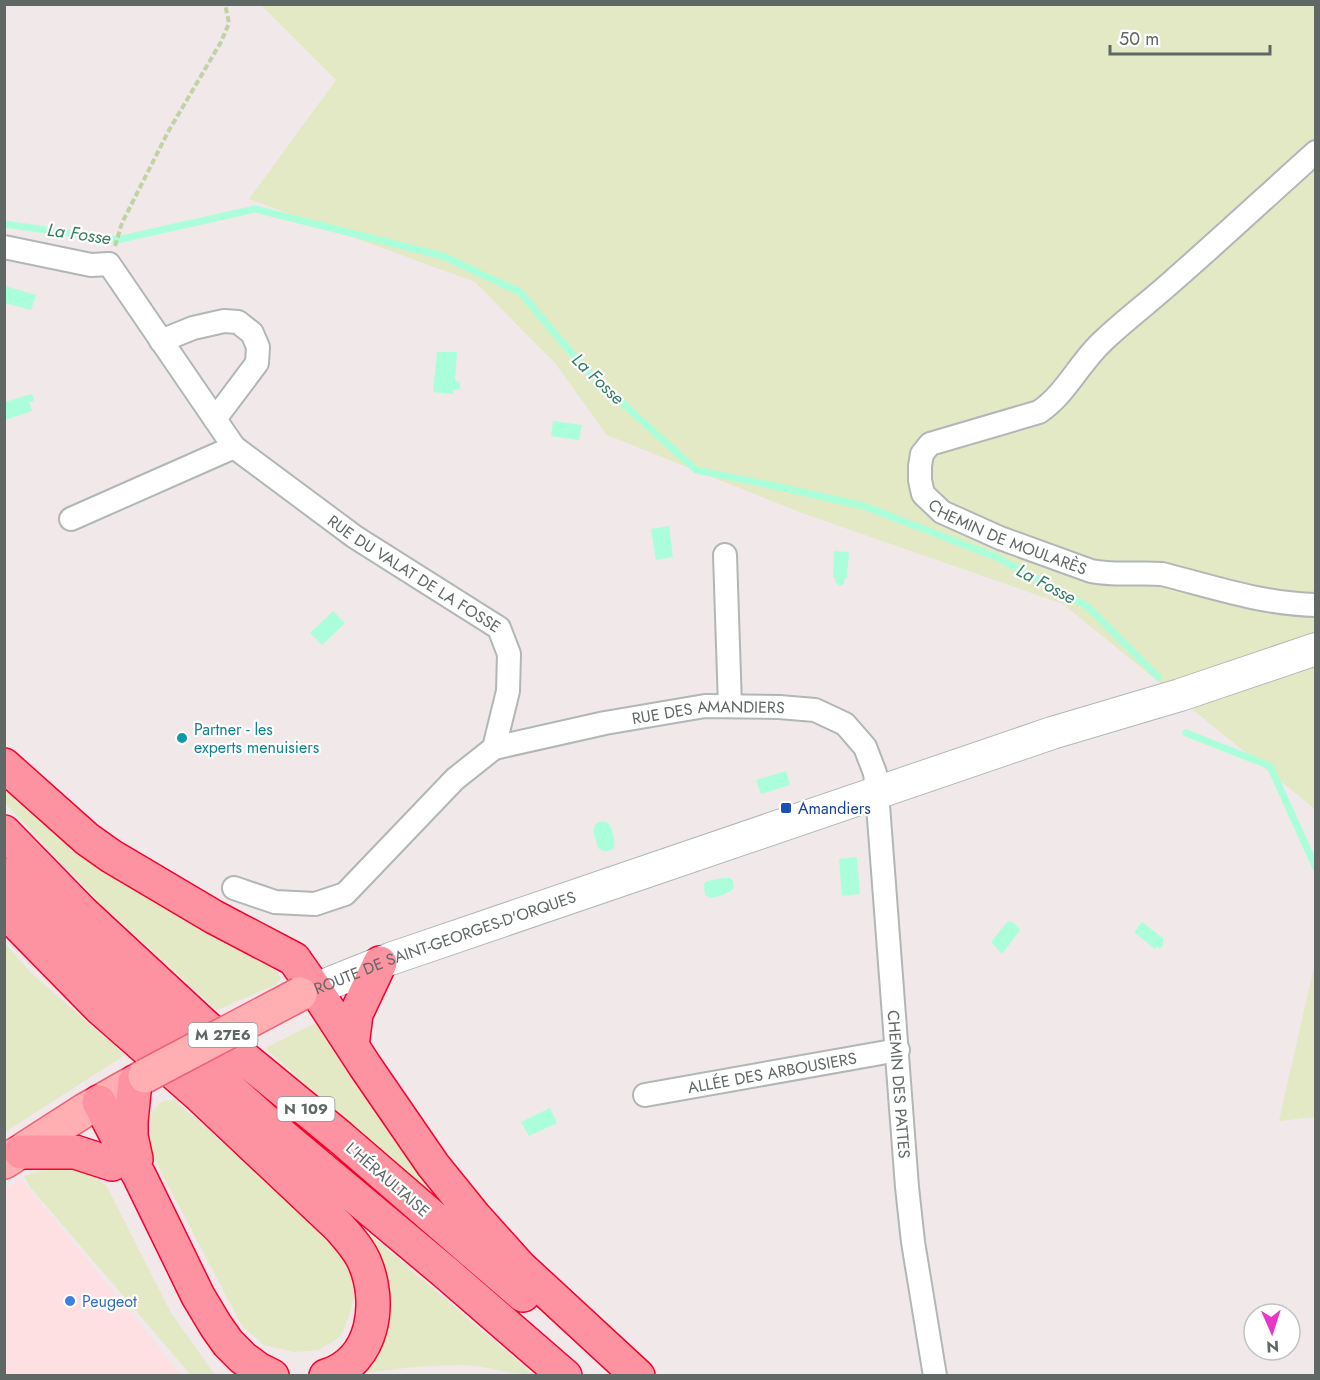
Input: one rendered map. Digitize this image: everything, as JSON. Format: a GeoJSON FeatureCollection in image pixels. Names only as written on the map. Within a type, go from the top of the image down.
{"type":"FeatureCollection","features":[{"type":"Feature","properties":{"kind":"highway"},"geometry":{"type":"LineString","coordinates":[[4,765],[87,839],[111,856],[214,917],[294,958],[308,992],[352,1046],[433,1165],[475,1217],[520,1267],[638,1376]]}},
{"type":"Feature","properties":{"kind":"highway","name":"L'HÉRAULTAISE"},"geometry":{"type":"LineString","coordinates":[[4,832],[82,912],[206,1027],[340,1137],[618,1376]]}},
{"type":"Feature","properties":{"kind":"highway","name":"L'HÉRAULTAISE"},"geometry":{"type":"LineString","coordinates":[[4,875],[58,930],[185,1050],[565,1376]]}},
{"type":"Feature","properties":{"kind":"highway"},"geometry":{"type":"LineString","coordinates":[[4,910],[100,1008],[198,1094],[339,1227],[359,1251],[373,1288],[374,1304],[371,1324],[358,1354],[346,1365],[326,1376]]}},
{"type":"Feature","properties":{"kind":"highway"},"geometry":{"type":"LineString","coordinates":[[352,1046],[356,1014],[380,963]]}},
{"type":"Feature","properties":{"kind":"highway"},"geometry":{"type":"LineString","coordinates":[[140,1079],[130,1121],[126,1170],[198,1296],[228,1343],[243,1358],[272,1376]]}},
{"type":"Feature","properties":{"kind":"highway"},"geometry":{"type":"LineString","coordinates":[[92,1106],[124,1150],[126,1170],[196,1332],[206,1348],[233,1376]]}},
{"type":"Feature","properties":{"kind":"highway"},"geometry":{"type":"LineString","coordinates":[[13,1157],[75,1152],[126,1170]]}},
{"type":"Feature","properties":{"kind":"main road","name":"ROUTE DE SAINT-GEORGES-D'ORQUES"},"geometry":{"type":"LineString","coordinates":[[13,1157],[92,1106],[140,1079],[308,992]]}},
{"type":"Feature","properties":{"kind":"street","name":"CHEMIN DE MOULARÈS"},"geometry":{"type":"LineString","coordinates":[[1316,152],[1175,279],[1102,341],[1085,359],[1050,405],[1039,412],[930,444],[922,454],[920,480],[923,494],[942,512],[1000,538],[1091,571],[1111,574],[1162,574],[1258,599],[1292,604],[1316,604]]}},
{"type":"Feature","properties":{"kind":"street"},"geometry":{"type":"LineString","coordinates":[[4,247],[91,265],[109,264]]}},
{"type":"Feature","properties":{"kind":"street","name":"RUE DU VALAT DE LA FOSSE"},"geometry":{"type":"LineString","coordinates":[[109,264],[234,447],[355,537],[499,628],[509,654],[508,691],[494,748]]}},
{"type":"Feature","properties":{"kind":"street"},"geometry":{"type":"LineString","coordinates":[[161,341],[193,328],[224,321],[238,322],[252,333],[258,347],[257,363],[215,419]]}},
{"type":"Feature","properties":{"kind":"street"},"geometry":{"type":"LineString","coordinates":[[71,519],[234,447]]}},
{"type":"Feature","properties":{"kind":"street"},"geometry":{"type":"LineString","coordinates":[[725,555],[730,706]]}},
{"type":"Feature","properties":{"kind":"street","name":"M 27E6"},"geometry":{"type":"LineString","coordinates":[[877,792],[1052,733],[1197,689],[1316,649]]}},
{"type":"Feature","properties":{"kind":"street","name":"RUE DES AMANDIERS"},"geometry":{"type":"LineString","coordinates":[[494,748],[605,723],[705,706],[815,710],[845,724],[865,747],[874,773],[877,792]]}},
{"type":"Feature","properties":{"kind":"street"},"geometry":{"type":"LineString","coordinates":[[234,888],[275,902],[315,904],[345,894],[455,779],[494,748]]}},
{"type":"Feature","properties":{"kind":"street","name":"ROUTE DE SAINT-GEORGES-D'ORQUES"},"geometry":{"type":"LineString","coordinates":[[308,992],[380,963],[877,792]]}},
{"type":"Feature","properties":{"kind":"street","name":"CHEMIN DES PATTES"},"geometry":{"type":"LineString","coordinates":[[877,792],[908,1187],[914,1242],[935,1376]]}},
{"type":"Feature","properties":{"kind":"street","name":"ALLÉE DES ARBOUSIERS"},"geometry":{"type":"LineString","coordinates":[[645,1095],[898,1050]]}},
{"type":"Feature","properties":{"kind":"path"},"geometry":{"type":"LineString","coordinates":[[109,264],[122,224],[168,132],[221,42],[229,23],[225,4]]}},
{"type":"Feature","properties":{"kind":"shaded area"},"geometry":{"type":"Polygon","coordinates":[[[261,5],[1315,5],[1315,809],[1063,604],[802,513],[607,435],[555,363],[475,282],[249,199],[336,80],[261,5]]]}},
{"type":"Feature","properties":{"kind":"shaded area"},"geometry":{"type":"Polygon","coordinates":[[[5,286],[36,295],[31,310],[5,303],[5,286]]]}},
{"type":"Feature","properties":{"kind":"shaded area"},"geometry":{"type":"Polygon","coordinates":[[[437,352],[457,352],[455,381],[460,382],[460,390],[454,389],[453,394],[433,392],[437,352]]]}},
{"type":"Feature","properties":{"kind":"shaded area"},"geometry":{"type":"Polygon","coordinates":[[[32,394],[34,401],[29,402],[32,411],[5,420],[5,402],[32,394]]]}},
{"type":"Feature","properties":{"kind":"shaded area"},"geometry":{"type":"Polygon","coordinates":[[[553,421],[582,425],[579,440],[551,436],[553,421]]]}},
{"type":"Feature","properties":{"kind":"shaded area"},"geometry":{"type":"Polygon","coordinates":[[[669,526],[673,557],[656,560],[651,529],[669,526]]]}},
{"type":"Feature","properties":{"kind":"shaded area"},"geometry":{"type":"Polygon","coordinates":[[[834,551],[849,552],[847,578],[840,586],[833,578],[834,551]]]}},
{"type":"Feature","properties":{"kind":"shaded area"},"geometry":{"type":"Polygon","coordinates":[[[333,611],[345,623],[322,645],[310,633],[333,611]]]}},
{"type":"Feature","properties":{"kind":"shaded area"},"geometry":{"type":"Polygon","coordinates":[[[786,771],[790,785],[761,794],[756,780],[786,771]]]}},
{"type":"Feature","properties":{"kind":"shaded area"},"geometry":{"type":"Polygon","coordinates":[[[4,779],[276,971],[281,979],[275,985],[217,1010],[98,901],[5,803],[4,779]]]}},
{"type":"Feature","properties":{"kind":"shaded area"},"geometry":{"type":"Polygon","coordinates":[[[599,822],[607,822],[610,826],[615,844],[613,849],[603,851],[598,848],[593,830],[599,822]]]}},
{"type":"Feature","properties":{"kind":"shaded area"},"geometry":{"type":"Polygon","coordinates":[[[857,857],[860,894],[842,896],[839,859],[857,857]]]}},
{"type":"Feature","properties":{"kind":"shaded area"},"geometry":{"type":"Polygon","coordinates":[[[730,878],[734,888],[711,898],[705,895],[704,884],[707,881],[730,878]]]}},
{"type":"Feature","properties":{"kind":"shaded area"},"geometry":{"type":"Polygon","coordinates":[[[1008,921],[1014,923],[1020,930],[1002,954],[991,942],[1008,921]]]}},
{"type":"Feature","properties":{"kind":"shaded area"},"geometry":{"type":"Polygon","coordinates":[[[1142,922],[1163,938],[1161,948],[1156,947],[1155,949],[1134,932],[1142,922]]]}},
{"type":"Feature","properties":{"kind":"shaded area"},"geometry":{"type":"Polygon","coordinates":[[[5,943],[30,972],[125,1055],[5,1132],[5,943]]]}},
{"type":"Feature","properties":{"kind":"shaded area"},"geometry":{"type":"Polygon","coordinates":[[[1315,962],[1315,1117],[1279,1121],[1315,962]]]}},
{"type":"Feature","properties":{"kind":"shaded area"},"geometry":{"type":"Polygon","coordinates":[[[320,1021],[465,1225],[265,1048],[320,1021]]]}},
{"type":"Feature","properties":{"kind":"shaded area"},"geometry":{"type":"Polygon","coordinates":[[[174,1100],[337,1243],[350,1265],[354,1297],[340,1337],[319,1350],[295,1352],[264,1345],[242,1326],[147,1141],[147,1124],[153,1110],[164,1101],[174,1100]]]}},
{"type":"Feature","properties":{"kind":"shaded area"},"geometry":{"type":"Polygon","coordinates":[[[550,1108],[557,1123],[529,1136],[521,1122],[550,1108]]]}},
{"type":"Feature","properties":{"kind":"shaded area"},"geometry":{"type":"Polygon","coordinates":[[[70,1168],[91,1175],[106,1185],[171,1313],[215,1375],[191,1375],[30,1187],[24,1176],[47,1169],[70,1168]]]}},
{"type":"Feature","properties":{"kind":"shaded area"},"geometry":{"type":"Polygon","coordinates":[[[21,1179],[181,1375],[5,1375],[5,1190],[21,1179]]]}},
{"type":"Feature","properties":{"kind":"shaded area"},"geometry":{"type":"Polygon","coordinates":[[[359,1225],[534,1375],[451,1365],[350,1375],[356,1362],[359,1225]]]}},
{"type":"Feature","properties":{"kind":"waterway","name":"La Fosse"},"geometry":{"type":"LineString","coordinates":[[4,224],[117,240],[255,209],[443,256],[520,292],[585,369],[696,470],[864,506],[996,557],[1087,606],[1158,677]]}},
{"type":"Feature","properties":{"kind":"waterway","name":"La Fosse"},"geometry":{"type":"LineString","coordinates":[[1186,733],[1270,766],[1316,868]]}},
{"type":"Feature","properties":{"kind":"place","name":"Partner - les experts menuisiers"},"geometry":{"type":"Point","coordinates":[182,738]}},
{"type":"Feature","properties":{"kind":"place","name":"Amandiers"},"geometry":{"type":"Point","coordinates":[786,808]}},
{"type":"Feature","properties":{"kind":"place","name":"Peugeot"},"geometry":{"type":"Point","coordinates":[70,1301]}}]}
